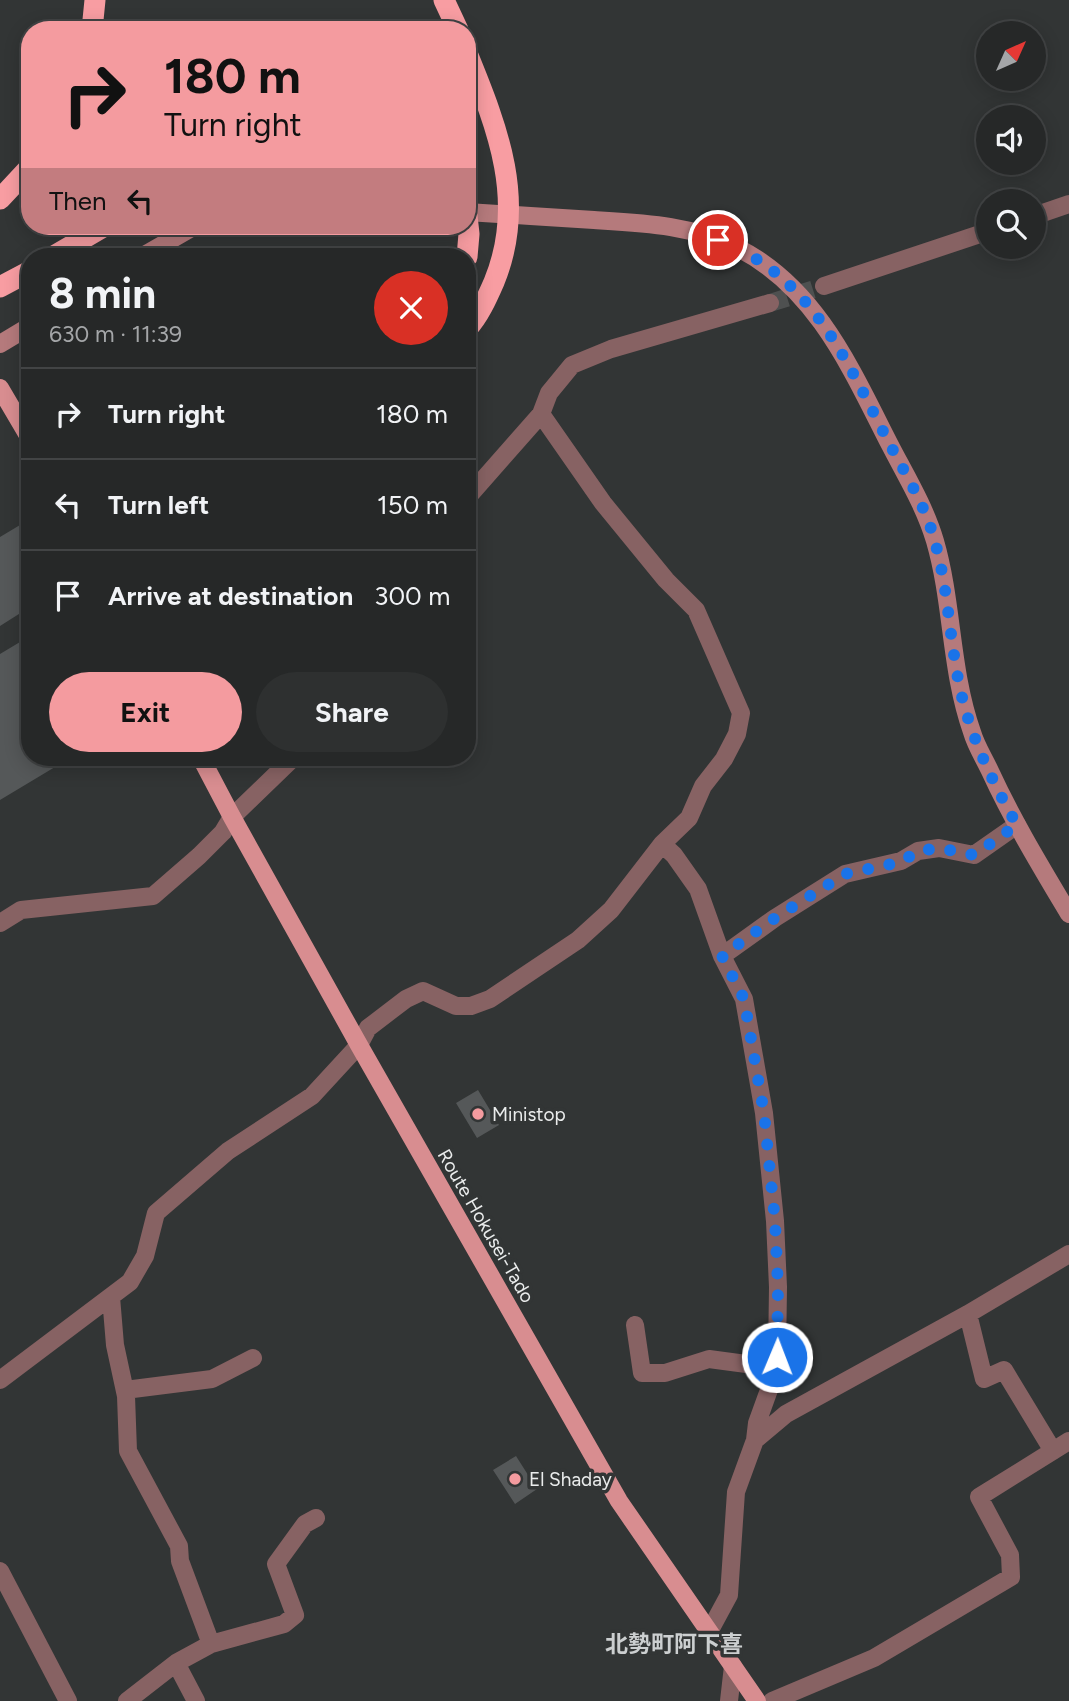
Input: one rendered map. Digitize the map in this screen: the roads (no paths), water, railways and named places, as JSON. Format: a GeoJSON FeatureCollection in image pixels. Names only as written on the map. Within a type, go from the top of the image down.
{"type":"FeatureCollection","features":[{"type":"Feature","properties":{"kind":"highway"},"geometry":{"type":"LineString","coordinates":[[93,21],[95,0]]}},
{"type":"Feature","properties":{"kind":"highway"},"geometry":{"type":"LineString","coordinates":[[444,0],[454,21]]}},
{"type":"Feature","properties":{"kind":"highway"},"geometry":{"type":"LineString","coordinates":[[476,76],[495,125],[510,197],[509,229],[501,265],[488,298],[476,316]]}},
{"type":"Feature","properties":{"kind":"highway"},"geometry":{"type":"LineString","coordinates":[[0,199],[21,177]]}},
{"type":"Feature","properties":{"kind":"highway"},"geometry":{"type":"LineString","coordinates":[[67,248],[90,235]]}},
{"type":"Feature","properties":{"kind":"highway"},"geometry":{"type":"LineString","coordinates":[[0,287],[21,276]]}},
{"type":"Feature","properties":{"kind":"main road"},"geometry":{"type":"LineString","coordinates":[[0,388],[21,424]]}},
{"type":"Feature","properties":{"kind":"main road","name":"Route Hokusei-Tado"},"geometry":{"type":"LineString","coordinates":[[205,766],[359,1045],[619,1501],[757,1701]]}},
{"type":"Feature","properties":{"kind":"street"},"geometry":{"type":"LineString","coordinates":[[1046,212],[1069,204]]}},
{"type":"Feature","properties":{"kind":"street"},"geometry":{"type":"LineString","coordinates":[[476,214],[660,224],[708,236],[738,248],[772,270],[805,299],[843,354],[920,503],[935,539],[945,582],[957,674],[972,733],[1017,825],[1069,914]]}},
{"type":"Feature","properties":{"kind":"street"},"geometry":{"type":"LineString","coordinates":[[157,248],[179,235]]}},
{"type":"Feature","properties":{"kind":"street"},"geometry":{"type":"LineString","coordinates":[[824,286],[976,235]]}},
{"type":"Feature","properties":{"kind":"street"},"geometry":{"type":"LineString","coordinates":[[476,488],[541,414],[549,393],[572,365],[611,349],[770,303]]}},
{"type":"Feature","properties":{"kind":"street"},"geometry":{"type":"LineString","coordinates":[[0,344],[21,331]]}},
{"type":"Feature","properties":{"kind":"street"},"geometry":{"type":"LineString","coordinates":[[0,1380],[130,1282],[145,1256],[156,1213],[228,1151],[312,1096],[359,1045],[368,1028],[406,999],[423,991],[456,1006],[471,1006],[491,999],[578,940],[611,910],[662,844],[689,817],[703,786],[724,759],[737,734],[741,713],[696,610],[666,580],[603,503],[541,414]]}},
{"type":"Feature","properties":{"kind":"street"},"geometry":{"type":"LineString","coordinates":[[0,923],[21,910],[153,896],[223,832],[232,817],[285,766]]}},
{"type":"Feature","properties":{"kind":"street"},"geometry":{"type":"LineString","coordinates":[[722,956],[775,918],[845,874],[901,862],[918,851],[939,848],[974,855],[1017,825]]}},
{"type":"Feature","properties":{"kind":"street"},"geometry":{"type":"LineString","coordinates":[[662,844],[674,855],[698,889],[722,956],[744,999],[764,1113],[775,1221],[778,1274],[776,1368],[757,1423],[755,1440],[736,1492],[730,1595],[709,1632]]}},
{"type":"Feature","properties":{"kind":"street"},"geometry":{"type":"LineString","coordinates":[[755,1440],[786,1414],[968,1314],[1069,1254]]}},
{"type":"Feature","properties":{"kind":"street"},"geometry":{"type":"LineString","coordinates":[[111,1297],[116,1345],[125,1390],[128,1451],[179,1546],[180,1561],[211,1644]]}},
{"type":"Feature","properties":{"kind":"street"},"geometry":{"type":"LineString","coordinates":[[968,1314],[984,1379],[1004,1370],[1053,1451]]}},
{"type":"Feature","properties":{"kind":"street"},"geometry":{"type":"LineString","coordinates":[[635,1325],[642,1373],[665,1373],[709,1359],[776,1368]]}},
{"type":"Feature","properties":{"kind":"street"},"geometry":{"type":"LineString","coordinates":[[125,1390],[212,1379],[253,1358]]}},
{"type":"Feature","properties":{"kind":"street"},"geometry":{"type":"LineString","coordinates":[[772,1701],[874,1658],[1011,1577],[1010,1556],[979,1497],[1069,1441]]}},
{"type":"Feature","properties":{"kind":"street"},"geometry":{"type":"LineString","coordinates":[[127,1701],[176,1663],[211,1644],[284,1624],[295,1615],[275,1564],[305,1524],[316,1518]]}},
{"type":"Feature","properties":{"kind":"street"},"geometry":{"type":"LineString","coordinates":[[0,1572],[68,1701]]}},
{"type":"Feature","properties":{"kind":"street"},"geometry":{"type":"LineString","coordinates":[[176,1663],[196,1701]]}},
{"type":"Feature","properties":{"kind":"street"},"geometry":{"type":"LineString","coordinates":[[729,1701],[733,1667]]}},
{"type":"Feature","properties":{"kind":"tunnel"},"geometry":{"type":"LineString","coordinates":[[770,303],[824,286]]}},
{"type":"Feature","properties":{"kind":"place","name":"Ministop"},"geometry":{"type":"Point","coordinates":[478,1114]}},
{"type":"Feature","properties":{"kind":"place","name":"El Shaday"},"geometry":{"type":"Point","coordinates":[515,1479]}},
{"type":"Feature","properties":{"kind":"district","name":"北勢町阿下喜"},"geometry":{"type":"Point","coordinates":[674,1644]}}]}
